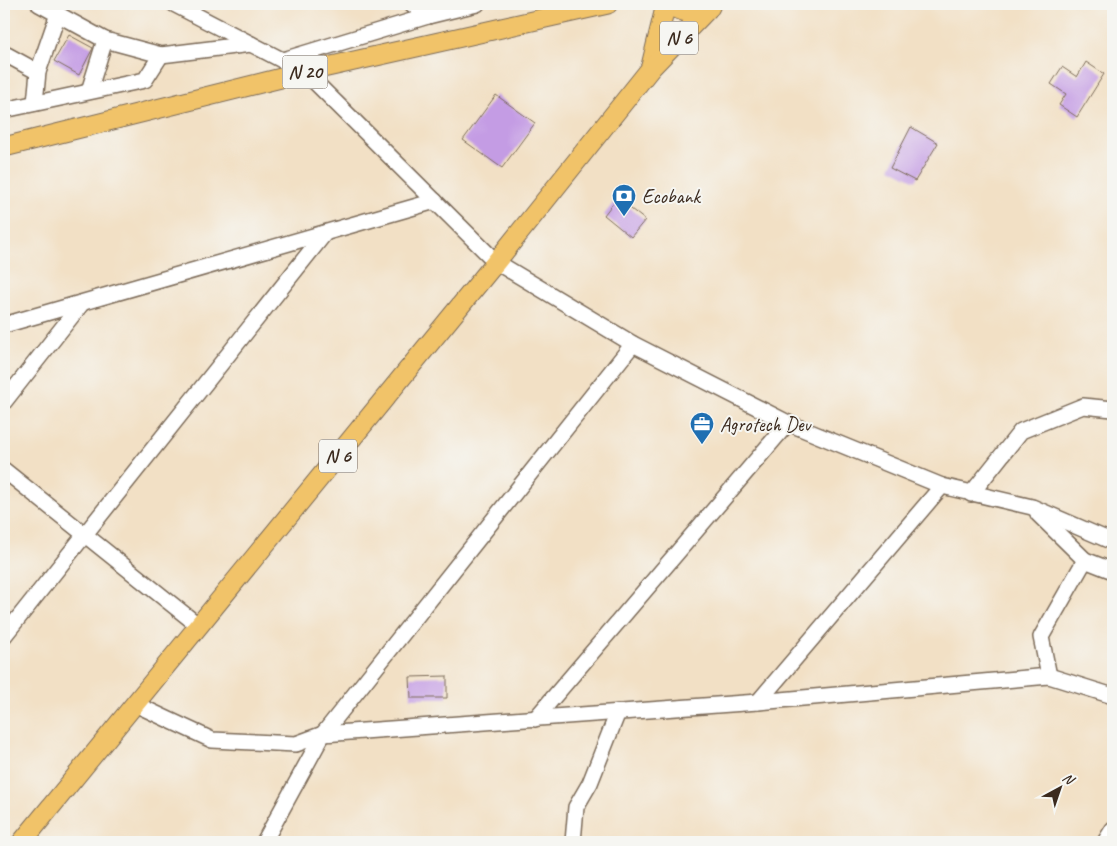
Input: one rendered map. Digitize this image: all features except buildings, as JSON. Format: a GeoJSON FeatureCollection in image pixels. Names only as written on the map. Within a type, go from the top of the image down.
{"type":"FeatureCollection","features":[{"type":"Feature","properties":{"kind":"main road","name":"N 20"},"geometry":{"type":"LineString","coordinates":[[4,147],[558,10],[608,4]]}},
{"type":"Feature","properties":{"kind":"main road"},"geometry":{"type":"LineString","coordinates":[[666,4],[686,12],[712,6]]}},
{"type":"Feature","properties":{"kind":"main road","name":"N 6"},"geometry":{"type":"LineString","coordinates":[[651,68],[666,4]]}},
{"type":"Feature","properties":{"kind":"main road","name":"N 6"},"geometry":{"type":"LineString","coordinates":[[22,842],[496,262],[651,68],[712,6]]}},
{"type":"Feature","properties":{"kind":"street"},"geometry":{"type":"LineString","coordinates":[[39,4],[105,40],[161,55],[251,44]]}},
{"type":"Feature","properties":{"kind":"street"},"geometry":{"type":"LineString","coordinates":[[174,4],[306,72],[496,262],[633,344],[788,422],[942,486],[1032,507],[1113,542]]}},
{"type":"Feature","properties":{"kind":"street"},"geometry":{"type":"LineString","coordinates":[[412,4],[428,16]]}},
{"type":"Feature","properties":{"kind":"street"},"geometry":{"type":"LineString","coordinates":[[283,60],[428,16],[477,4]]}},
{"type":"Feature","properties":{"kind":"street"},"geometry":{"type":"LineString","coordinates":[[35,103],[38,72],[58,14]]}},
{"type":"Feature","properties":{"kind":"street"},"geometry":{"type":"LineString","coordinates":[[89,91],[105,40]]}},
{"type":"Feature","properties":{"kind":"street"},"geometry":{"type":"LineString","coordinates":[[5,53],[38,72]]}},
{"type":"Feature","properties":{"kind":"street"},"geometry":{"type":"LineString","coordinates":[[4,110],[146,80],[161,55]]}},
{"type":"Feature","properties":{"kind":"street"},"geometry":{"type":"LineString","coordinates":[[4,325],[435,201]]}},
{"type":"Feature","properties":{"kind":"street"},"geometry":{"type":"LineString","coordinates":[[4,636],[325,233]]}},
{"type":"Feature","properties":{"kind":"street"},"geometry":{"type":"LineString","coordinates":[[4,402],[82,303]]}},
{"type":"Feature","properties":{"kind":"street"},"geometry":{"type":"LineString","coordinates":[[264,842],[323,734],[633,344]]}},
{"type":"Feature","properties":{"kind":"street"},"geometry":{"type":"LineString","coordinates":[[971,494],[1020,431],[1083,406],[1113,409]]}},
{"type":"Feature","properties":{"kind":"street"},"geometry":{"type":"LineString","coordinates":[[535,719],[788,422]]}},
{"type":"Feature","properties":{"kind":"street"},"geometry":{"type":"LineString","coordinates":[[4,470],[199,626]]}},
{"type":"Feature","properties":{"kind":"street"},"geometry":{"type":"LineString","coordinates":[[758,702],[942,486]]}},
{"type":"Feature","properties":{"kind":"street"},"geometry":{"type":"LineString","coordinates":[[1032,507],[1084,560],[1113,571]]}},
{"type":"Feature","properties":{"kind":"street"},"geometry":{"type":"LineString","coordinates":[[1049,676],[1041,637],[1084,560]]}},
{"type":"Feature","properties":{"kind":"street"},"geometry":{"type":"LineString","coordinates":[[135,704],[212,740],[296,744],[323,734],[758,702],[1049,676],[1113,696]]}},
{"type":"Feature","properties":{"kind":"street"},"geometry":{"type":"LineString","coordinates":[[572,842],[576,807],[590,783],[618,712]]}},
{"type":"Feature","properties":{"kind":"street"},"geometry":{"type":"LineString","coordinates":[[1105,842],[1113,829]]}},
{"type":"Feature","properties":{"kind":"place","name":"Ecobank"},"geometry":{"type":"Point","coordinates":[624,217]}},
{"type":"Feature","properties":{"kind":"place","name":"Agrotech Dev"},"geometry":{"type":"Point","coordinates":[702,445]}}]}
